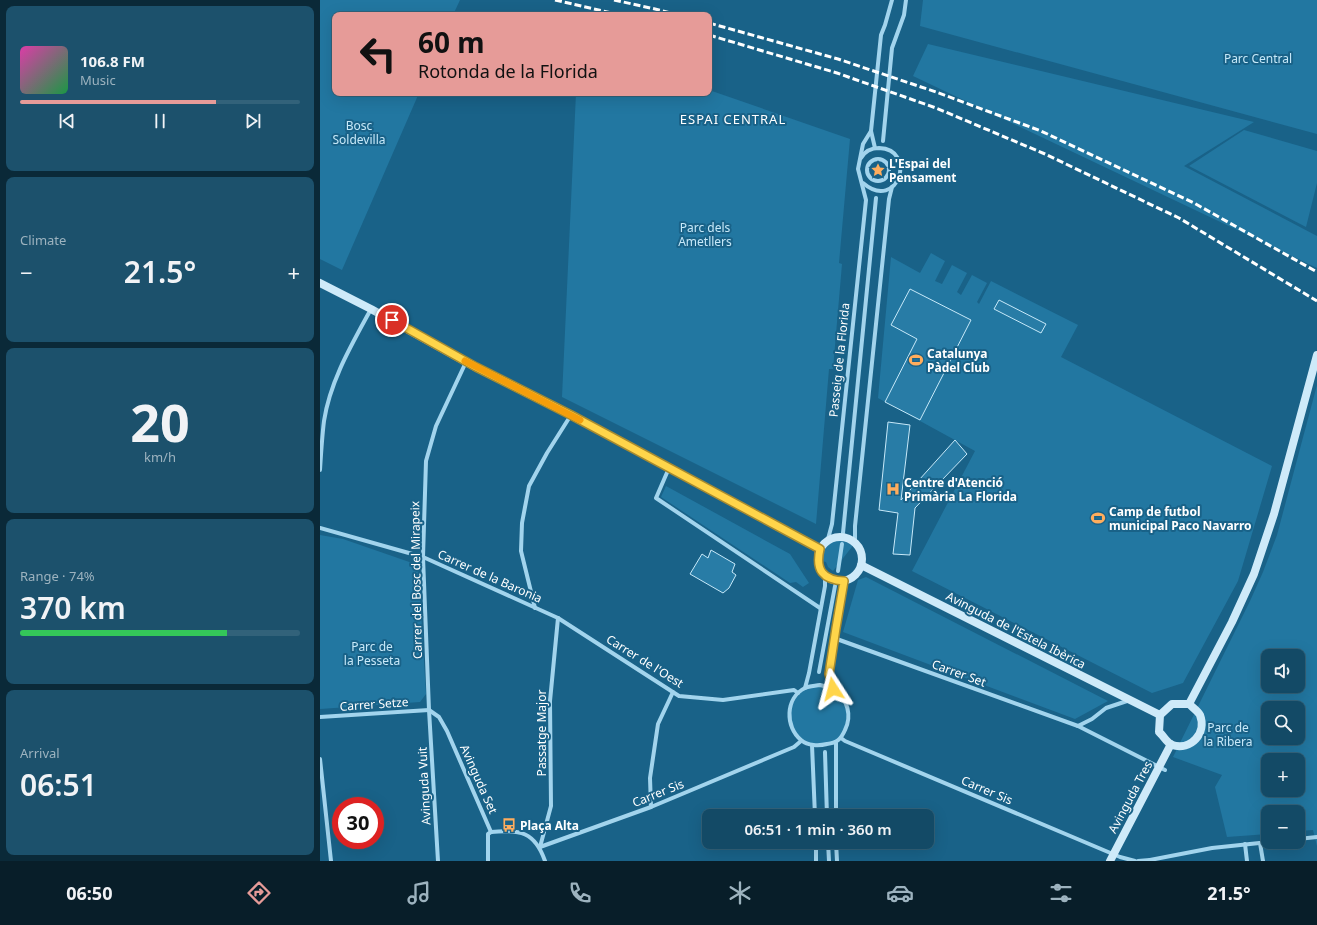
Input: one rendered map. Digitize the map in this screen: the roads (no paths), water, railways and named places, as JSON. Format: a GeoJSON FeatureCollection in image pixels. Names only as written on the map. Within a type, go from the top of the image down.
{"type":"FeatureCollection","features":[{"type":"Feature","properties":{"kind":"main road"},"geometry":{"type":"LineString","coordinates":[[320,283],[371,309],[466,362],[571,415],[820,549]]}},
{"type":"Feature","properties":{"kind":"main road"},"geometry":{"type":"LineString","coordinates":[[1189,704],[1232,622],[1254,574],[1274,514],[1317,355]]}},
{"type":"Feature","properties":{"kind":"main road"},"geometry":{"type":"LineString","coordinates":[[843,537],[855,543],[862,556],[861,565],[857,574],[844,581],[825,576],[819,568],[817,560],[820,549],[828,539],[843,537]]}},
{"type":"Feature","properties":{"kind":"main road","name":"Avinguda de l'Estela Ibèrica"},"geometry":{"type":"LineString","coordinates":[[861,565],[1160,715]]}},
{"type":"Feature","properties":{"kind":"main road"},"geometry":{"type":"LineString","coordinates":[[1172,704],[1189,704],[1200,713],[1202,727],[1196,740],[1184,746],[1171,744],[1159,732],[1160,715],[1172,704]]}},
{"type":"Feature","properties":{"kind":"main road","name":"Avinguda Tres"},"geometry":{"type":"LineString","coordinates":[[1112,857],[1162,768],[1171,744]]}},
{"type":"Feature","properties":{"kind":"street","name":"Passeig de la Florida"},"geometry":{"type":"LineString","coordinates":[[875,148],[871,131],[881,34],[892,0]]}},
{"type":"Feature","properties":{"kind":"street"},"geometry":{"type":"LineString","coordinates":[[883,141],[892,48],[904,15],[906,0]]}},
{"type":"Feature","properties":{"kind":"street","name":"Passeig de la Florida"},"geometry":{"type":"LineString","coordinates":[[828,539],[832,524],[866,200],[863,183],[859,176],[859,163],[863,144],[871,131]]}},
{"type":"Feature","properties":{"kind":"street"},"geometry":{"type":"LineString","coordinates":[[859,163],[862,156],[866,152],[875,148],[889,150],[896,155],[900,164],[901,172],[897,182],[885,191],[869,189],[863,183]]}},
{"type":"Feature","properties":{"kind":"street"},"geometry":{"type":"LineString","coordinates":[[881,157],[887,164],[889,172],[885,178],[878,182],[871,178],[868,174],[868,169],[872,161],[881,157]]}},
{"type":"Feature","properties":{"kind":"street"},"geometry":{"type":"LineString","coordinates":[[855,543],[855,526],[888,212],[892,187]]}},
{"type":"Feature","properties":{"kind":"street","name":"Passeig de la Florida"},"geometry":{"type":"LineString","coordinates":[[843,533],[876,198]]}},
{"type":"Feature","properties":{"kind":"street"},"geometry":{"type":"LineString","coordinates":[[320,470],[324,421],[333,384],[352,342],[371,309]]}},
{"type":"Feature","properties":{"kind":"street","name":"Carrer del Bosc del Mirapeix"},"geometry":{"type":"LineString","coordinates":[[429,710],[423,557],[426,461],[436,426],[466,362]]}},
{"type":"Feature","properties":{"kind":"street"},"geometry":{"type":"LineString","coordinates":[[535,608],[521,551],[522,523],[529,486],[547,453],[571,415]]}},
{"type":"Feature","properties":{"kind":"street"},"geometry":{"type":"LineString","coordinates":[[669,468],[656,498],[820,608]]}},
{"type":"Feature","properties":{"kind":"street","name":"Carrer de la Baronia"},"geometry":{"type":"LineString","coordinates":[[320,528],[423,557],[558,618]]}},
{"type":"Feature","properties":{"kind":"street"},"geometry":{"type":"LineString","coordinates":[[838,571],[842,544]]}},
{"type":"Feature","properties":{"kind":"street"},"geometry":{"type":"LineString","coordinates":[[806,688],[825,576]]}},
{"type":"Feature","properties":{"kind":"street"},"geometry":{"type":"LineString","coordinates":[[833,689],[829,674],[844,581]]}},
{"type":"Feature","properties":{"kind":"street"},"geometry":{"type":"LineString","coordinates":[[819,672],[835,586]]}},
{"type":"Feature","properties":{"kind":"street","name":"Carrer de l'Oest"},"geometry":{"type":"LineString","coordinates":[[558,618],[679,696],[723,700],[794,690],[798,692]]}},
{"type":"Feature","properties":{"kind":"street","name":"Passatge Major"},"geometry":{"type":"LineString","coordinates":[[540,848],[551,806],[550,701],[558,618]]}},
{"type":"Feature","properties":{"kind":"street","name":"Carrer Set"},"geometry":{"type":"LineString","coordinates":[[834,638],[1078,726],[1162,768]]}},
{"type":"Feature","properties":{"kind":"street"},"geometry":{"type":"LineString","coordinates":[[820,685],[833,689],[843,698],[847,707],[848,719],[846,729],[841,738],[836,743],[812,745],[801,741],[793,731],[788,716],[791,703],[798,692],[806,688],[820,685]]}},
{"type":"Feature","properties":{"kind":"street"},"geometry":{"type":"LineString","coordinates":[[651,807],[650,778],[658,724],[673,692]]}},
{"type":"Feature","properties":{"kind":"street"},"geometry":{"type":"LineString","coordinates":[[1078,726],[1092,719],[1106,708],[1130,700]]}},
{"type":"Feature","properties":{"kind":"street","name":"Carrer Setze"},"geometry":{"type":"LineString","coordinates":[[320,717],[429,710]]}},
{"type":"Feature","properties":{"kind":"street","name":"Avinguda Set"},"geometry":{"type":"LineString","coordinates":[[429,710],[439,718],[447,731],[491,832],[488,834],[488,861]]}},
{"type":"Feature","properties":{"kind":"street","name":"Avinguda Vuit"},"geometry":{"type":"LineString","coordinates":[[429,710],[438,861]]}},
{"type":"Feature","properties":{"kind":"street","name":"Carrer Sis"},"geometry":{"type":"LineString","coordinates":[[841,738],[1112,857],[1135,861]]}},
{"type":"Feature","properties":{"kind":"street","name":"Carrer Sis"},"geometry":{"type":"LineString","coordinates":[[540,848],[651,807],[794,747],[801,741]]}},
{"type":"Feature","properties":{"kind":"street"},"geometry":{"type":"LineString","coordinates":[[836,743],[836,809]]}},
{"type":"Feature","properties":{"kind":"street"},"geometry":{"type":"LineString","coordinates":[[812,745],[815,809]]}},
{"type":"Feature","properties":{"kind":"street"},"geometry":{"type":"LineString","coordinates":[[825,752],[827,809]]}},
{"type":"Feature","properties":{"kind":"street"},"geometry":{"type":"LineString","coordinates":[[320,759],[331,861]]}},
{"type":"Feature","properties":{"kind":"street"},"geometry":{"type":"LineString","coordinates":[[491,832],[510,830],[526,834],[540,848],[545,861]]}},
{"type":"Feature","properties":{"kind":"street"},"geometry":{"type":"LineString","coordinates":[[1305,838],[1317,837]]}},
{"type":"Feature","properties":{"kind":"street"},"geometry":{"type":"LineString","coordinates":[[1138,861],[1212,848],[1260,843],[1263,861]]}},
{"type":"Feature","properties":{"kind":"street"},"geometry":{"type":"LineString","coordinates":[[1245,844],[1247,861]]}},
{"type":"Feature","properties":{"kind":"street"},"geometry":{"type":"LineString","coordinates":[[816,849],[816,861]]}},
{"type":"Feature","properties":{"kind":"street"},"geometry":{"type":"LineString","coordinates":[[828,849],[829,861]]}},
{"type":"Feature","properties":{"kind":"street"},"geometry":{"type":"LineString","coordinates":[[836,849],[837,861]]}},
{"type":"Feature","properties":{"kind":"railway"},"geometry":{"type":"LineString","coordinates":[[555,0],[607,12]]}},
{"type":"Feature","properties":{"kind":"railway"},"geometry":{"type":"LineString","coordinates":[[614,0],[667,12]]}},
{"type":"Feature","properties":{"kind":"railway"},"geometry":{"type":"LineString","coordinates":[[712,24],[838,59],[936,92],[1041,131],[1194,203],[1317,272]]}},
{"type":"Feature","properties":{"kind":"railway"},"geometry":{"type":"LineString","coordinates":[[712,36],[837,73],[936,108],[1045,154],[1179,218],[1317,301]]}},
{"type":"Feature","properties":{"kind":"place","name":"L'Espai del Pensament"},"geometry":{"type":"Point","coordinates":[878,170]}},
{"type":"Feature","properties":{"kind":"place","name":"Catalunya Pàdel Club"},"geometry":{"type":"Point","coordinates":[916,360]}},
{"type":"Feature","properties":{"kind":"place","name":"Centre d'Atenció Primària La Florida"},"geometry":{"type":"Point","coordinates":[893,489]}},
{"type":"Feature","properties":{"kind":"place","name":"Camp de futbol municipal Paco Navarro"},"geometry":{"type":"Point","coordinates":[1098,518]}},
{"type":"Feature","properties":{"kind":"place","name":"Plaça Alta"},"geometry":{"type":"Point","coordinates":[509,825]}},
{"type":"Feature","properties":{"kind":"district","name":"ESPAI CENTRAL"},"geometry":{"type":"Point","coordinates":[733,119]}},
{"type":"Feature","properties":{"kind":"park label","name":"Parc Central"},"geometry":{"type":"Point","coordinates":[1258,58]}},
{"type":"Feature","properties":{"kind":"park label","name":"Bosc Soldevilla"},"geometry":{"type":"Point","coordinates":[359,132]}},
{"type":"Feature","properties":{"kind":"park label","name":"Parc dels Ametllers"},"geometry":{"type":"Point","coordinates":[705,234]}},
{"type":"Feature","properties":{"kind":"park label","name":"Parc de la Pesseta"},"geometry":{"type":"Point","coordinates":[372,653]}},
{"type":"Feature","properties":{"kind":"park label","name":"Parc de la Ribera"},"geometry":{"type":"Point","coordinates":[1228,734]}}]}
